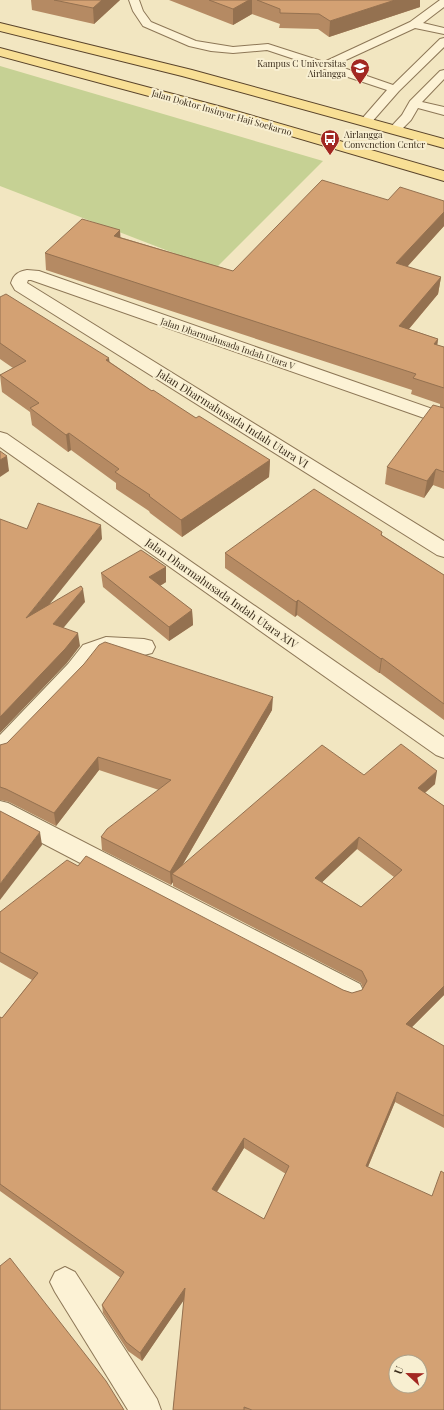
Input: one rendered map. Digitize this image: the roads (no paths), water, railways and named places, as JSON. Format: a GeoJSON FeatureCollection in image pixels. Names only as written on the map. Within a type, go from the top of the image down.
{"type":"FeatureCollection","features":[{"type":"Feature","properties":{"kind":"main road"},"geometry":{"type":"LineString","coordinates":[[0,27],[187,73],[366,121],[444,144]]}},
{"type":"Feature","properties":{"kind":"main road","name":"Jalan Doktor Insinyur Haji Soekarno"},"geometry":{"type":"LineString","coordinates":[[0,52],[217,110],[444,176]]}},
{"type":"Feature","properties":{"kind":"street","name":"Jalan Dharmahusada Indah Utara V"},"geometry":{"type":"LineString","coordinates":[[21,286],[19,283],[21,278],[27,275],[33,275],[444,419]]}},
{"type":"Feature","properties":{"kind":"street","name":"Jalan Dharmahusada Indah Utara VI"},"geometry":{"type":"LineString","coordinates":[[21,286],[444,550]]}},
{"type":"Feature","properties":{"kind":"street","name":"Jalan Dharmahusada Indah Utara XIV"},"geometry":{"type":"LineString","coordinates":[[0,438],[444,748]]}},
{"type":"Feature","properties":{"kind":"street"},"geometry":{"type":"LineString","coordinates":[[0,749],[76,670],[91,651],[106,645],[144,646]]}},
{"type":"Feature","properties":{"kind":"street"},"geometry":{"type":"LineString","coordinates":[[0,810],[351,992]]}},
{"type":"Feature","properties":{"kind":"street"},"geometry":{"type":"LineString","coordinates":[[65,1282],[146,1410]]}},
{"type":"Feature","properties":{"kind":"lane"},"geometry":{"type":"LineString","coordinates":[[134,0],[138,11],[147,24],[193,44],[211,48],[233,50],[268,46],[395,89]]}},
{"type":"Feature","properties":{"kind":"lane"},"geometry":{"type":"LineString","coordinates":[[326,65],[414,24],[444,2]]}},
{"type":"Feature","properties":{"kind":"lane"},"geometry":{"type":"LineString","coordinates":[[414,24],[444,31]]}},
{"type":"Feature","properties":{"kind":"lane"},"geometry":{"type":"LineString","coordinates":[[366,121],[395,89],[444,41]]}},
{"type":"Feature","properties":{"kind":"lane"},"geometry":{"type":"LineString","coordinates":[[394,130],[406,117],[414,103],[444,72]]}},
{"type":"Feature","properties":{"kind":"lane"},"geometry":{"type":"LineString","coordinates":[[414,103],[444,111]]}},
{"type":"Feature","properties":{"kind":"place","name":"Kampus C Universitas Airlangga"},"geometry":{"type":"Point","coordinates":[360,85]}},
{"type":"Feature","properties":{"kind":"place","name":"Airlangga Convenction Center"},"geometry":{"type":"Point","coordinates":[330,156]}}]}
